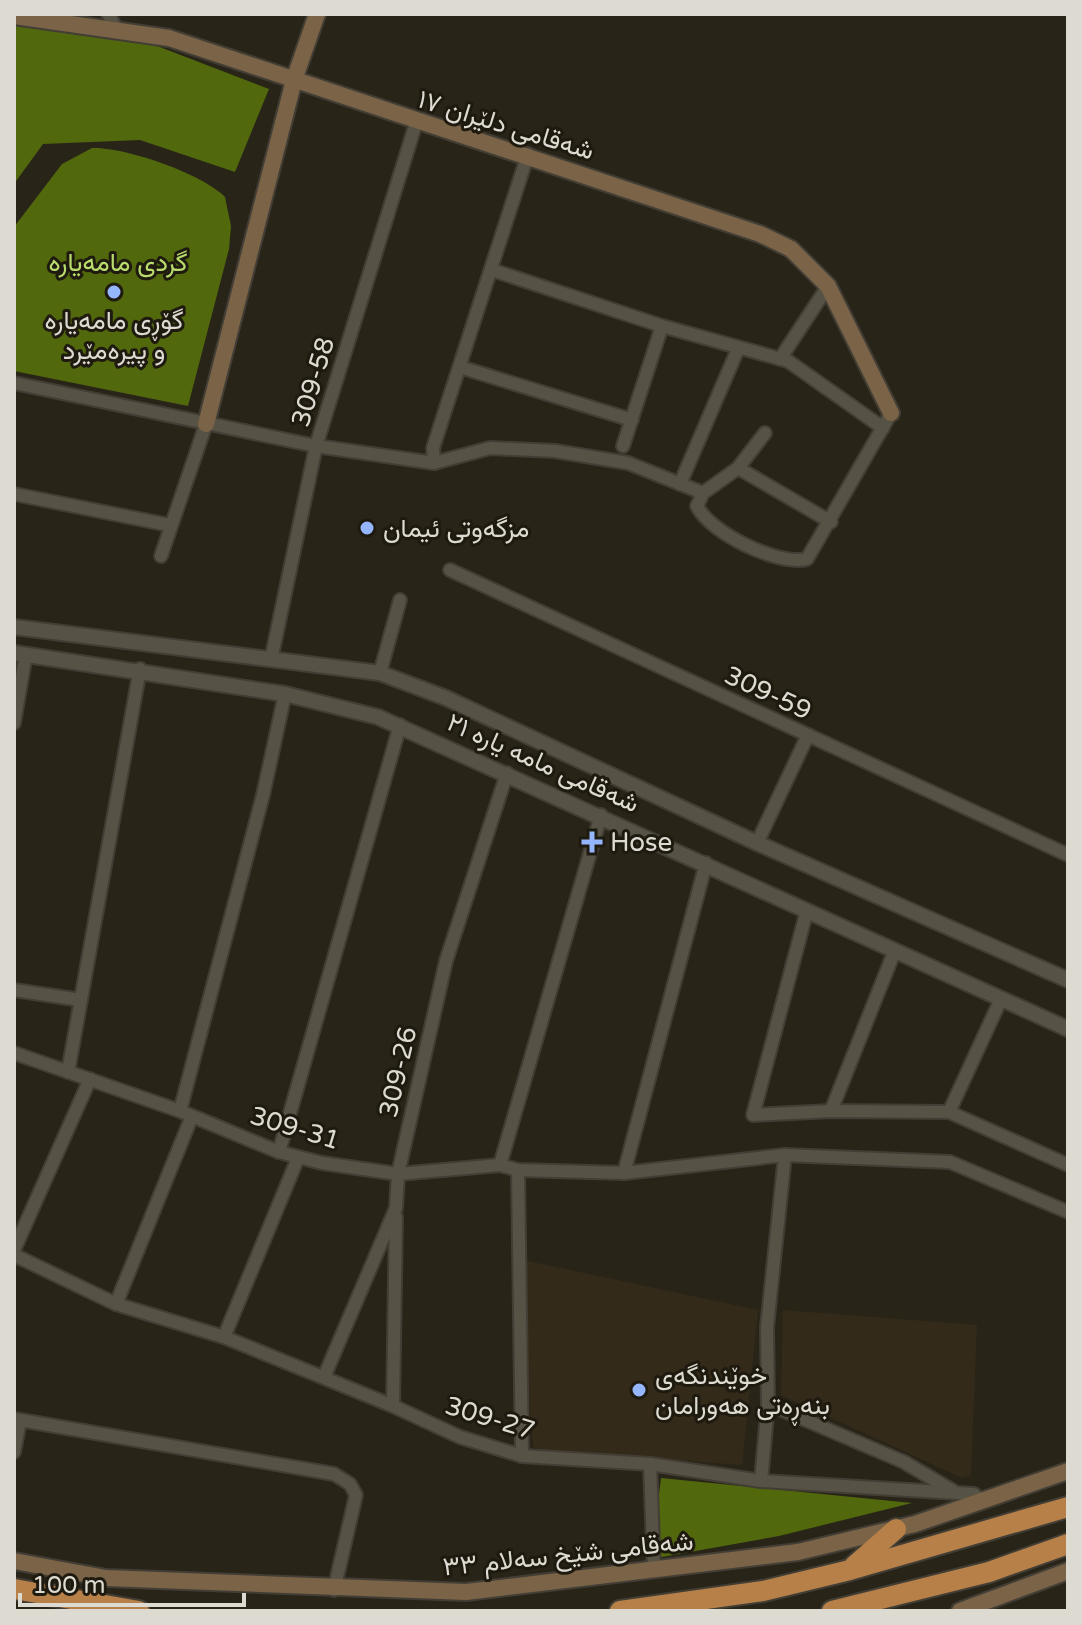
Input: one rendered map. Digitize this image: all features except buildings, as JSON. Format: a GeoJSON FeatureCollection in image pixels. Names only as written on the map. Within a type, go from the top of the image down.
{"type":"FeatureCollection","features":[{"type":"Feature","properties":{"kind":"highway"},"geometry":{"type":"LineString","coordinates":[[620,1611],[763,1591],[850,1570],[1068,1507]]}},
{"type":"Feature","properties":{"kind":"highway"},"geometry":{"type":"LineString","coordinates":[[850,1570],[896,1529]]}},
{"type":"Feature","properties":{"kind":"highway"},"geometry":{"type":"LineString","coordinates":[[840,1610],[989,1572],[1068,1544]]}},
{"type":"Feature","properties":{"kind":"highway"},"geometry":{"type":"LineString","coordinates":[[14,1589],[139,1611]]}},
{"type":"Feature","properties":{"kind":"main road"},"geometry":{"type":"LineString","coordinates":[[206,424],[294,80],[317,14]]}},
{"type":"Feature","properties":{"kind":"main road","name":"شەقامی دلێران ١٧"},"geometry":{"type":"LineString","coordinates":[[14,16],[110,20],[416,123],[528,154],[760,234],[791,249],[828,286],[887,421]]}},
{"type":"Feature","properties":{"kind":"main road","name":"شەقامی شێخ سەلام ٣٣"},"geometry":{"type":"LineString","coordinates":[[14,1561],[106,1578],[334,1590],[466,1592],[798,1552],[896,1529],[1068,1471]]}},
{"type":"Feature","properties":{"kind":"main road"},"geometry":{"type":"LineString","coordinates":[[960,1611],[1068,1571]]}},
{"type":"Feature","properties":{"kind":"street","name":"309-58"},"geometry":{"type":"LineString","coordinates":[[271,660],[316,446],[416,123]]}},
{"type":"Feature","properties":{"kind":"street"},"geometry":{"type":"LineString","coordinates":[[434,463],[433,448],[528,154]]}},
{"type":"Feature","properties":{"kind":"street"},"geometry":{"type":"LineString","coordinates":[[492,270],[662,326],[780,359],[887,421],[807,559],[781,561],[714,527],[703,518],[697,506],[703,493],[738,468],[765,433]]}},
{"type":"Feature","properties":{"kind":"street"},"geometry":{"type":"LineString","coordinates":[[780,359],[828,286]]}},
{"type":"Feature","properties":{"kind":"street"},"geometry":{"type":"LineString","coordinates":[[623,446],[662,326]]}},
{"type":"Feature","properties":{"kind":"street"},"geometry":{"type":"LineString","coordinates":[[680,484],[738,349]]}},
{"type":"Feature","properties":{"kind":"street"},"geometry":{"type":"LineString","coordinates":[[460,367],[632,420]]}},
{"type":"Feature","properties":{"kind":"street"},"geometry":{"type":"LineString","coordinates":[[14,383],[316,446],[434,463],[490,448],[555,451],[628,463],[703,493]]}},
{"type":"Feature","properties":{"kind":"street"},"geometry":{"type":"LineString","coordinates":[[161,556],[169,525],[206,424]]}},
{"type":"Feature","properties":{"kind":"street"},"geometry":{"type":"LineString","coordinates":[[738,468],[831,522]]}},
{"type":"Feature","properties":{"kind":"street"},"geometry":{"type":"LineString","coordinates":[[14,494],[169,525]]}},
{"type":"Feature","properties":{"kind":"street","name":"309-59"},"geometry":{"type":"LineString","coordinates":[[450,570],[1068,855]]}},
{"type":"Feature","properties":{"kind":"street"},"geometry":{"type":"LineString","coordinates":[[380,673],[400,600]]}},
{"type":"Feature","properties":{"kind":"street","name":"شەقامی مامە یارە ٢١"},"geometry":{"type":"LineString","coordinates":[[14,627],[380,673],[446,698],[757,843],[1068,980]]}},
{"type":"Feature","properties":{"kind":"street"},"geometry":{"type":"LineString","coordinates":[[14,723],[20,653]]}},
{"type":"Feature","properties":{"kind":"street","name":"شەقامی مامە یارە ٢١"},"geometry":{"type":"LineString","coordinates":[[20,653],[140,669],[285,694],[343,707],[400,725],[1068,1029]]}},
{"type":"Feature","properties":{"kind":"street"},"geometry":{"type":"LineString","coordinates":[[68,1072],[140,669]]}},
{"type":"Feature","properties":{"kind":"street"},"geometry":{"type":"LineString","coordinates":[[116,1304],[186,1114],[285,694]]}},
{"type":"Feature","properties":{"kind":"street"},"geometry":{"type":"LineString","coordinates":[[279,1152],[400,725]]}},
{"type":"Feature","properties":{"kind":"street"},"geometry":{"type":"LineString","coordinates":[[757,843],[808,735]]}},
{"type":"Feature","properties":{"kind":"street","name":"309-26"},"geometry":{"type":"LineString","coordinates":[[324,1377],[396,1208],[398,1174],[446,961],[507,773]]}},
{"type":"Feature","properties":{"kind":"street"},"geometry":{"type":"LineString","coordinates":[[500,1165],[601,815]]}},
{"type":"Feature","properties":{"kind":"street"},"geometry":{"type":"LineString","coordinates":[[624,1173],[706,863]]}},
{"type":"Feature","properties":{"kind":"street"},"geometry":{"type":"LineString","coordinates":[[807,910],[753,1115],[831,1111],[949,1112],[1068,1165]]}},
{"type":"Feature","properties":{"kind":"street"},"geometry":{"type":"LineString","coordinates":[[831,1111],[895,950]]}},
{"type":"Feature","properties":{"kind":"street"},"geometry":{"type":"LineString","coordinates":[[14,990],[81,1000]]}},
{"type":"Feature","properties":{"kind":"street"},"geometry":{"type":"LineString","coordinates":[[949,1112],[1001,999]]}},
{"type":"Feature","properties":{"kind":"street","name":"309-31"},"geometry":{"type":"LineString","coordinates":[[14,1053],[186,1114],[298,1158],[398,1174],[500,1165],[518,1170],[624,1173],[785,1155],[950,1162],[1068,1212]]}},
{"type":"Feature","properties":{"kind":"street"},"geometry":{"type":"LineString","coordinates":[[14,1253],[90,1079]]}},
{"type":"Feature","properties":{"kind":"street"},"geometry":{"type":"LineString","coordinates":[[761,1481],[768,1404],[767,1327],[785,1155]]}},
{"type":"Feature","properties":{"kind":"street"},"geometry":{"type":"LineString","coordinates":[[224,1337],[298,1158]]}},
{"type":"Feature","properties":{"kind":"street"},"geometry":{"type":"LineString","coordinates":[[518,1170],[522,1456]]}},
{"type":"Feature","properties":{"kind":"street"},"geometry":{"type":"LineString","coordinates":[[393,1406],[396,1208]]}},
{"type":"Feature","properties":{"kind":"street","name":"309-27"},"geometry":{"type":"LineString","coordinates":[[14,1253],[116,1304],[224,1337],[393,1406],[460,1437],[522,1456],[650,1464],[761,1481],[974,1494],[981,1501]]}},
{"type":"Feature","properties":{"kind":"street"},"geometry":{"type":"LineString","coordinates":[[768,1404],[904,1462],[956,1493]]}},
{"type":"Feature","properties":{"kind":"street"},"geometry":{"type":"LineString","coordinates":[[14,1452],[17,1420],[334,1474],[350,1484],[356,1495],[334,1590]]}},
{"type":"Feature","properties":{"kind":"street"},"geometry":{"type":"LineString","coordinates":[[650,1464],[654,1571]]}},
{"type":"Feature","properties":{"kind":"shaded area","name":"خوێندنگەی بنەڕەتی هەورامان"},"geometry":{"type":"Polygon","coordinates":[[[524,1262],[758,1310],[742,1465],[543,1451],[533,1447],[525,1337],[524,1262]]]}},
{"type":"Feature","properties":{"kind":"shaded area"},"geometry":{"type":"Polygon","coordinates":[[[783,1310],[977,1325],[971,1475],[962,1478],[781,1395],[783,1310]]]}},
{"type":"Feature","properties":{"kind":"green space"},"geometry":{"type":"Polygon","coordinates":[[[14,14],[74,14],[269,89],[235,172],[140,140],[43,144],[14,184],[14,14]]]}},
{"type":"Feature","properties":{"kind":"green space","name":"گردی مامەیارە"},"geometry":{"type":"Polygon","coordinates":[[[92,148],[123,152],[162,163],[199,179],[225,197],[231,226],[229,249],[188,406],[14,371],[14,227],[62,164],[92,148]]]}},
{"type":"Feature","properties":{"kind":"green space"},"geometry":{"type":"Polygon","coordinates":[[[661,1478],[912,1503],[779,1536],[651,1559],[661,1478]]]}},
{"type":"Feature","properties":{"kind":"place","name":"گۆڕی مامەیارە و پیرەمێرد"},"geometry":{"type":"Point","coordinates":[114,292]}},
{"type":"Feature","properties":{"kind":"place","name":"مزگەوتی ئیمان"},"geometry":{"type":"Point","coordinates":[367,528]}},
{"type":"Feature","properties":{"kind":"place","name":"Hose"},"geometry":{"type":"Point","coordinates":[592,842]}},
{"type":"Feature","properties":{"kind":"place","name":"خوێندنگەی بنەڕەتی هەورامان"},"geometry":{"type":"Point","coordinates":[639,1390]}}]}
